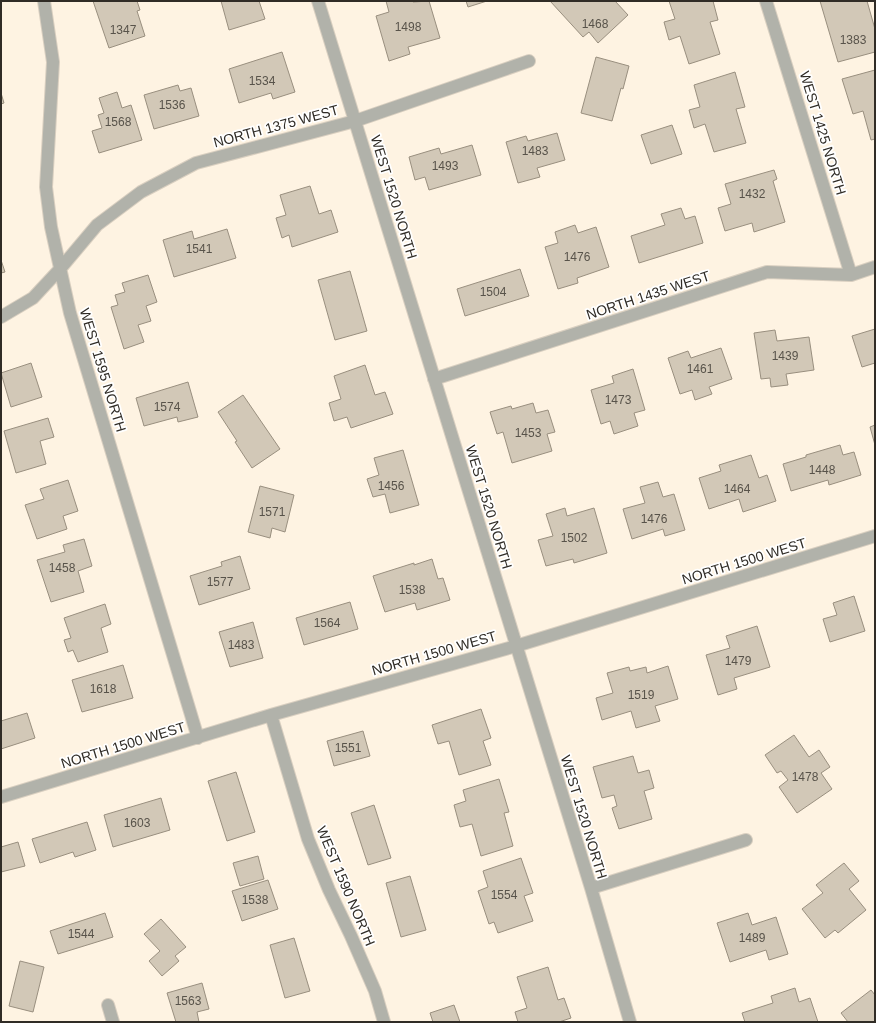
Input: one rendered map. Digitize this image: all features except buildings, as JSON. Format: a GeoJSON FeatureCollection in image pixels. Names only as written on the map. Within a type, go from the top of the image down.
{"type":"FeatureCollection","features":[{"type":"Feature","properties":{"kind":"street","name":"WEST 1595 NORTH"},"geometry":{"type":"LineString","coordinates":[[44,1],[53,62],[46,187],[51,227],[70,313],[198,738]]}},
{"type":"Feature","properties":{"kind":"street","name":"WEST 1520 NORTH"},"geometry":{"type":"LineString","coordinates":[[318,1],[591,888],[630,1022]]}},
{"type":"Feature","properties":{"kind":"street","name":"WEST 1425 NORTH"},"geometry":{"type":"LineString","coordinates":[[766,1],[851,275]]}},
{"type":"Feature","properties":{"kind":"street","name":"NORTH 1375 WEST"},"geometry":{"type":"LineString","coordinates":[[1,317],[33,298],[97,225],[141,192],[196,163],[355,121],[529,61]]}},
{"type":"Feature","properties":{"kind":"street","name":"NORTH 1435 WEST"},"geometry":{"type":"LineString","coordinates":[[434,379],[767,272],[851,275],[875,267]]}},
{"type":"Feature","properties":{"kind":"street","name":"NORTH 1500 WEST"},"geometry":{"type":"LineString","coordinates":[[1,797],[271,715],[516,646],[875,536]]}},
{"type":"Feature","properties":{"kind":"street","name":"WEST 1590 NORTH"},"geometry":{"type":"LineString","coordinates":[[271,715],[308,839],[374,991],[384,1022]]}},
{"type":"Feature","properties":{"kind":"street"},"geometry":{"type":"LineString","coordinates":[[591,888],[746,840]]}},
{"type":"Feature","properties":{"kind":"street"},"geometry":{"type":"LineString","coordinates":[[108,1005],[113,1022]]}}]}
